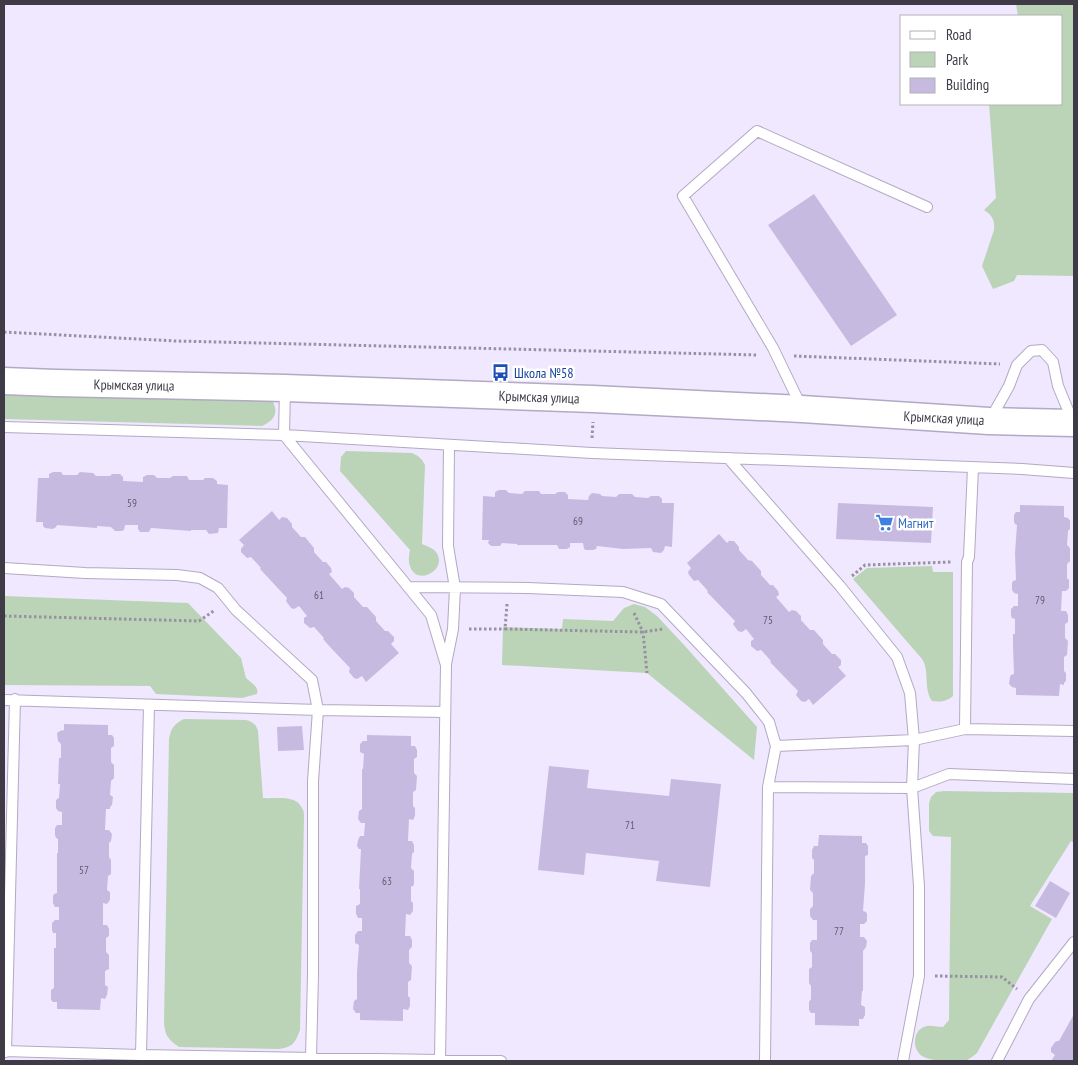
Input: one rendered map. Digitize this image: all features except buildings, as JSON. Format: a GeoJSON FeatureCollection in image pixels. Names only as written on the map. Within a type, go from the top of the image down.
{"type":"FeatureCollection","features":[{"type":"Feature","properties":{"kind":"street","name":"Крымская улица"},"geometry":{"type":"LineString","coordinates":[[4,381],[285,388],[593,399],[802,409],[989,421],[1074,423]]}},
{"type":"Feature","properties":{"kind":"lane"},"geometry":{"type":"LineString","coordinates":[[802,409],[773,348],[684,196],[757,131],[927,207]]}},
{"type":"Feature","properties":{"kind":"lane"},"geometry":{"type":"LineString","coordinates":[[989,421],[1009,386],[1017,365],[1031,351],[1042,350],[1053,362],[1058,386],[1074,423]]}},
{"type":"Feature","properties":{"kind":"lane"},"geometry":{"type":"LineString","coordinates":[[285,388],[284,435],[431,615],[446,665]]}},
{"type":"Feature","properties":{"kind":"lane"},"geometry":{"type":"LineString","coordinates":[[4,426],[284,435],[592,453],[1022,469],[1074,473]]}},
{"type":"Feature","properties":{"kind":"lane"},"geometry":{"type":"LineString","coordinates":[[440,1060],[446,665],[454,629],[455,588],[448,546],[449,445]]}},
{"type":"Feature","properties":{"kind":"lane"},"geometry":{"type":"LineString","coordinates":[[728,458],[840,586],[897,657],[910,693],[914,740],[912,788],[919,886],[920,976],[903,1061]]}},
{"type":"Feature","properties":{"kind":"lane"},"geometry":{"type":"LineString","coordinates":[[965,729],[967,562],[969,557],[973,468]]}},
{"type":"Feature","properties":{"kind":"lane"},"geometry":{"type":"LineString","coordinates":[[4,568],[177,575],[200,578],[218,588],[236,610],[312,680],[318,710],[313,781],[311,1058]]}},
{"type":"Feature","properties":{"kind":"lane"},"geometry":{"type":"LineString","coordinates":[[408,587],[623,592],[661,604],[752,700],[769,722],[776,746],[768,788],[764,1061]]}},
{"type":"Feature","properties":{"kind":"lane"},"geometry":{"type":"LineString","coordinates":[[445,712],[9,700],[5,1052],[501,1061]]}},
{"type":"Feature","properties":{"kind":"lane"},"geometry":{"type":"LineString","coordinates":[[141,1055],[149,705]]}},
{"type":"Feature","properties":{"kind":"lane"},"geometry":{"type":"LineString","coordinates":[[776,746],[914,740],[965,729],[1074,731]]}},
{"type":"Feature","properties":{"kind":"lane"},"geometry":{"type":"LineString","coordinates":[[768,788],[912,788],[949,774],[1074,779]]}},
{"type":"Feature","properties":{"kind":"lane"},"geometry":{"type":"LineString","coordinates":[[997,1061],[1029,999],[1074,942]]}},
{"type":"Feature","properties":{"kind":"path"},"geometry":{"type":"LineString","coordinates":[[4,332],[176,341],[776,356],[1017,365]]}},
{"type":"Feature","properties":{"kind":"path"},"geometry":{"type":"LineString","coordinates":[[865,565],[967,562]]}},
{"type":"Feature","properties":{"kind":"path"},"geometry":{"type":"LineString","coordinates":[[505,629],[508,588]]}},
{"type":"Feature","properties":{"kind":"path"},"geometry":{"type":"LineString","coordinates":[[623,592],[643,632],[647,673]]}},
{"type":"Feature","properties":{"kind":"path"},"geometry":{"type":"LineString","coordinates":[[4,616],[199,620],[228,601]]}},
{"type":"Feature","properties":{"kind":"path"},"geometry":{"type":"LineString","coordinates":[[454,629],[643,632],[683,627]]}},
{"type":"Feature","properties":{"kind":"path"},"geometry":{"type":"LineString","coordinates":[[920,976],[1002,977]]}},
{"type":"Feature","properties":{"kind":"green space"},"geometry":{"type":"Polygon","coordinates":[[[1016,4],[1074,4],[1074,276],[1017,275],[1014,281],[993,289],[982,266],[994,230],[992,218],[984,210],[996,198],[989,105],[1063,105],[1063,15],[1018,15],[1016,4]]]}},
{"type":"Feature","properties":{"kind":"green space"},"geometry":{"type":"Polygon","coordinates":[[[4,385],[270,397],[275,406],[275,414],[271,420],[262,426],[4,419],[4,385]]]}},
{"type":"Feature","properties":{"kind":"green space"},"geometry":{"type":"Polygon","coordinates":[[[346,451],[412,453],[423,461],[425,465],[422,544],[435,551],[439,559],[435,570],[430,574],[424,576],[413,572],[409,562],[410,550],[340,471],[341,457],[346,451]]]}},
{"type":"Feature","properties":{"kind":"green space"},"geometry":{"type":"Polygon","coordinates":[[[932,566],[933,572],[953,572],[953,696],[940,701],[932,701],[929,696],[926,669],[922,659],[853,579],[867,568],[932,566]]]}},
{"type":"Feature","properties":{"kind":"green space"},"geometry":{"type":"Polygon","coordinates":[[[4,596],[188,603],[241,658],[246,678],[256,687],[257,694],[242,698],[156,694],[150,686],[4,685],[4,596]]]}},
{"type":"Feature","properties":{"kind":"green space"},"geometry":{"type":"Polygon","coordinates":[[[634,604],[645,607],[657,616],[757,727],[754,760],[647,673],[502,665],[503,627],[562,629],[563,619],[613,621],[624,608],[634,604]]]}},
{"type":"Feature","properties":{"kind":"green space"},"geometry":{"type":"Polygon","coordinates":[[[184,719],[246,720],[254,724],[258,731],[263,798],[290,799],[299,804],[304,811],[300,1030],[295,1041],[287,1047],[279,1049],[179,1047],[170,1039],[165,1031],[169,739],[174,727],[184,719]]]}},
{"type":"Feature","properties":{"kind":"green space"},"geometry":{"type":"Polygon","coordinates":[[[936,792],[1074,793],[1074,843],[1071,841],[1030,906],[1052,919],[977,1053],[968,1060],[960,1062],[926,1058],[918,1053],[915,1044],[916,1035],[922,1028],[929,1026],[943,1027],[949,1020],[951,837],[933,836],[929,831],[929,803],[931,797],[936,792]]]}},
{"type":"Feature","properties":{"kind":"place","name":"Школа №58"},"geometry":{"type":"Point","coordinates":[500,373]}},
{"type":"Feature","properties":{"kind":"place","name":"Магнит"},"geometry":{"type":"Point","coordinates":[884,523]}}]}
